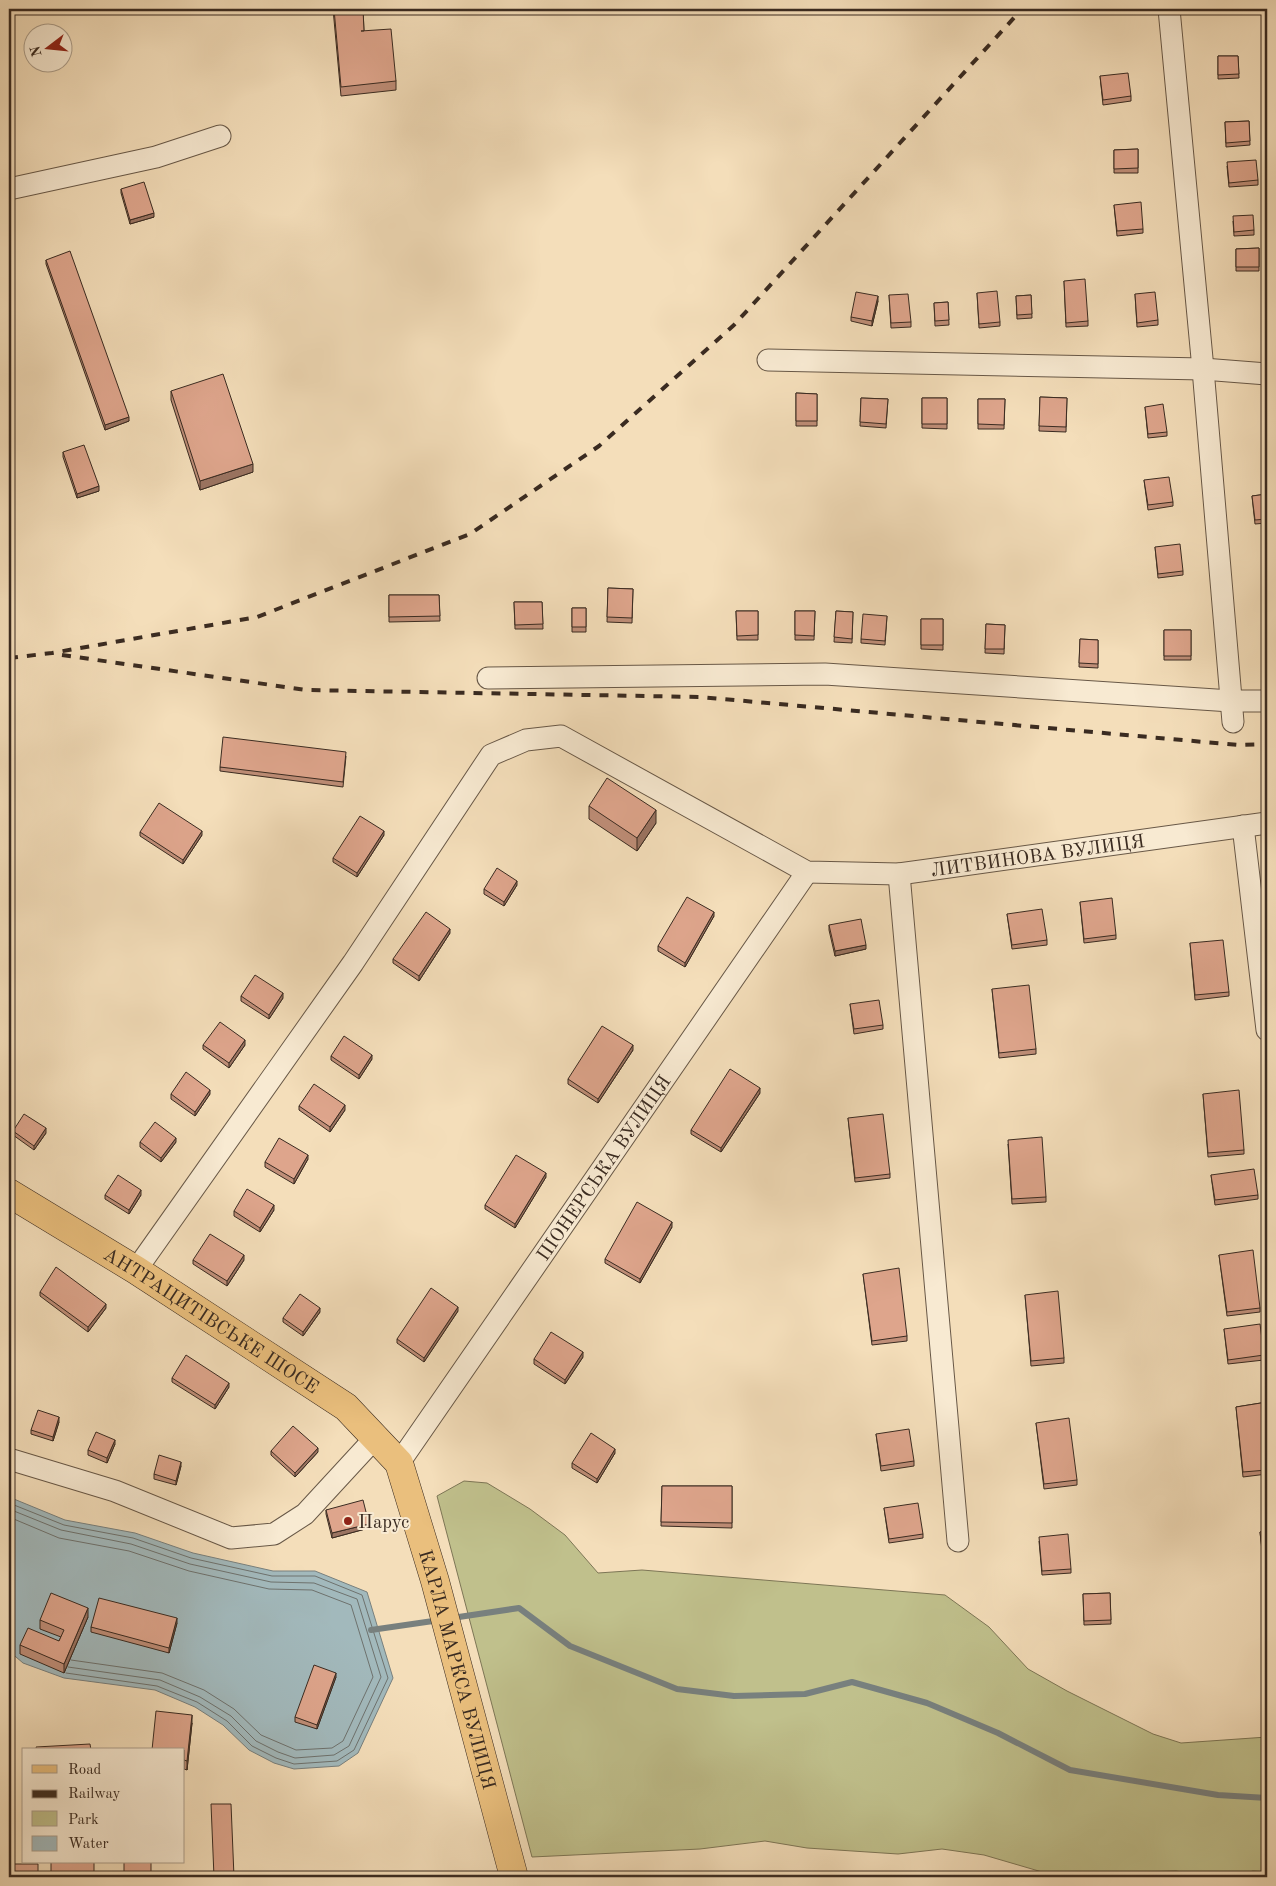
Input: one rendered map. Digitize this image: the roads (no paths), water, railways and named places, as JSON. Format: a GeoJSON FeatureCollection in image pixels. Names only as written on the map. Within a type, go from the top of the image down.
{"type":"FeatureCollection","features":[{"type":"Feature","properties":{"kind":"main road","name":"АНТРАЦИТІВСЬКЕ ШОСЕ"},"geometry":{"type":"LineString","coordinates":[[9,1193],[136,1270],[346,1407],[399,1463]]}},
{"type":"Feature","properties":{"kind":"main road","name":"КАРЛА МАРКСА ВУЛИЦЯ"},"geometry":{"type":"LineString","coordinates":[[399,1463],[435,1581],[514,1877]]}},
{"type":"Feature","properties":{"kind":"street"},"geometry":{"type":"LineString","coordinates":[[1169,9],[1204,369],[1232,711]]}},
{"type":"Feature","properties":{"kind":"street"},"geometry":{"type":"LineString","coordinates":[[9,189],[156,157],[220,136]]}},
{"type":"Feature","properties":{"kind":"street"},"geometry":{"type":"LineString","coordinates":[[768,360],[1204,369],[1267,374]]}},
{"type":"Feature","properties":{"kind":"street"},"geometry":{"type":"LineString","coordinates":[[488,678],[825,674],[1232,711],[1267,701]]}},
{"type":"Feature","properties":{"kind":"street"},"geometry":{"type":"LineString","coordinates":[[136,1270],[353,963],[491,755],[526,740],[561,736],[807,872]]}},
{"type":"Feature","properties":{"kind":"street","name":"ЛИТВИНОВА ВУЛИЦЯ"},"geometry":{"type":"LineString","coordinates":[[807,872],[899,874],[1267,823]]}},
{"type":"Feature","properties":{"kind":"street"},"geometry":{"type":"LineString","coordinates":[[1243,826],[1267,1030]]}},
{"type":"Feature","properties":{"kind":"street","name":"ПІОНЕРСЬКА ВУЛИЦЯ"},"geometry":{"type":"LineString","coordinates":[[399,1463],[807,872]]}},
{"type":"Feature","properties":{"kind":"street"},"geometry":{"type":"LineString","coordinates":[[899,874],[958,1541]]}},
{"type":"Feature","properties":{"kind":"street"},"geometry":{"type":"LineString","coordinates":[[9,1459],[114,1491],[231,1538],[274,1534],[306,1514],[375,1438]]}},
{"type":"Feature","properties":{"kind":"water"},"geometry":{"type":"Polygon","coordinates":[[[9,1497],[65,1520],[135,1533],[193,1553],[273,1571],[315,1571],[367,1592],[393,1678],[358,1753],[339,1766],[294,1769],[274,1763],[249,1750],[223,1725],[195,1707],[155,1690],[64,1678],[23,1663],[9,1651],[9,1497]]]}},
{"type":"Feature","properties":{"kind":"waterway"},"geometry":{"type":"LineString","coordinates":[[452,1618],[519,1608],[570,1646],[677,1689],[734,1696],[805,1694],[852,1682],[927,1703],[998,1733],[1070,1770],[1218,1795],[1267,1798]]}},
{"type":"Feature","properties":{"kind":"waterway"},"geometry":{"type":"LineString","coordinates":[[371,1630],[440,1620]]}},
{"type":"Feature","properties":{"kind":"railway"},"geometry":{"type":"LineString","coordinates":[[9,658],[52,653],[257,617],[470,534],[599,446],[734,325],[1022,9]]}},
{"type":"Feature","properties":{"kind":"railway"},"geometry":{"type":"LineString","coordinates":[[62,655],[306,690],[700,697],[1238,745],[1267,744]]}},
{"type":"Feature","properties":{"kind":"place","name":"Парус"},"geometry":{"type":"Point","coordinates":[348,1521]}}]}
